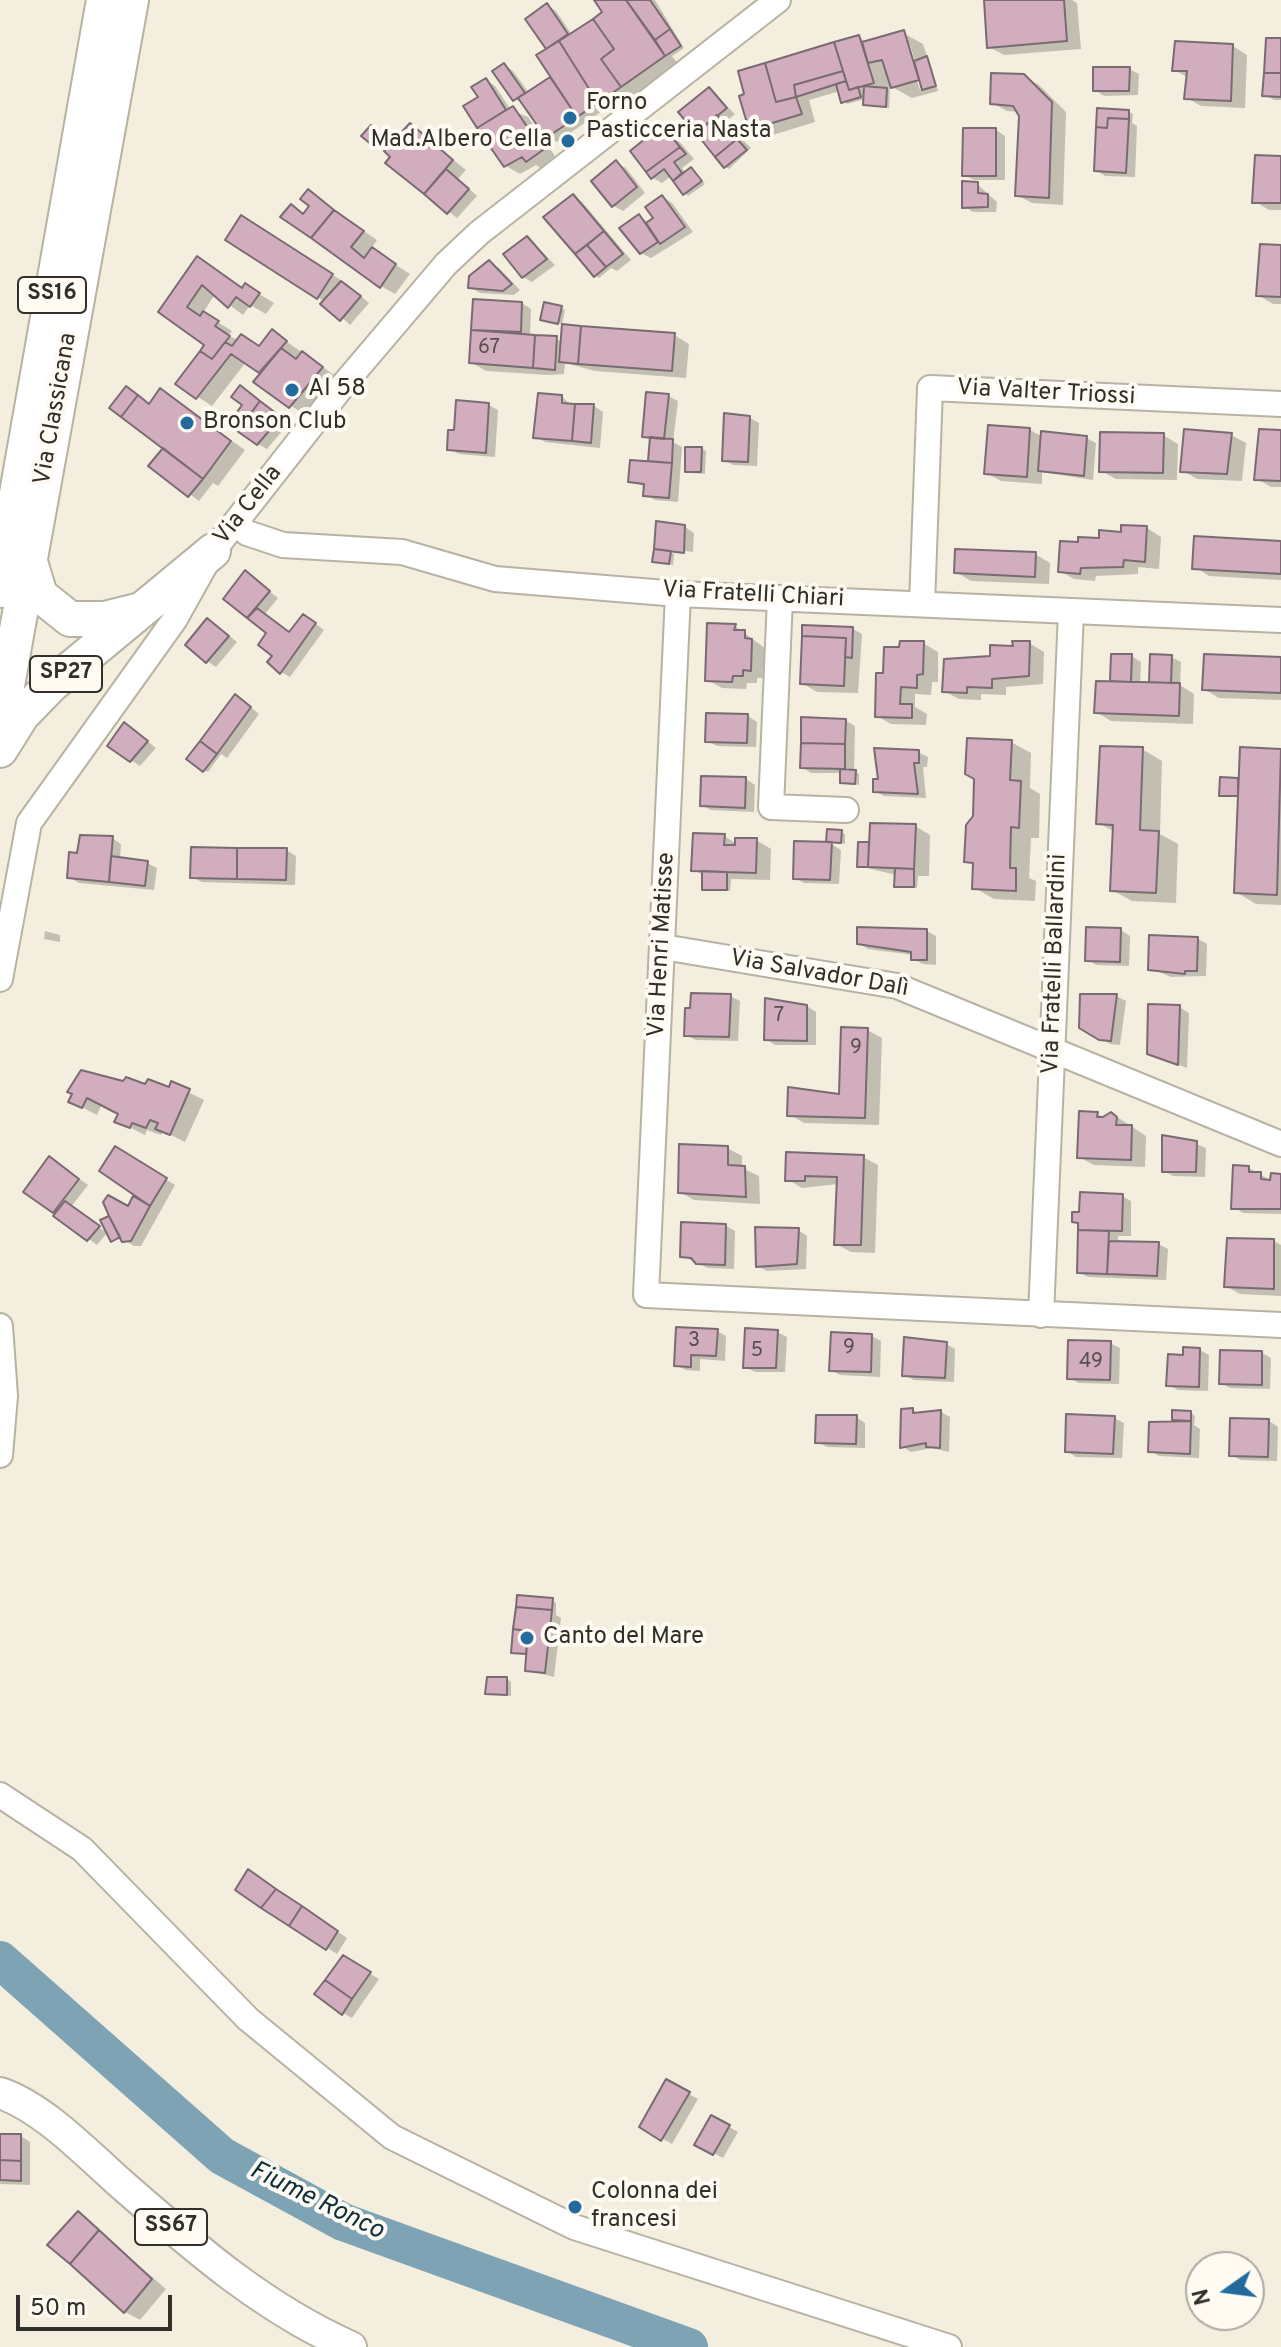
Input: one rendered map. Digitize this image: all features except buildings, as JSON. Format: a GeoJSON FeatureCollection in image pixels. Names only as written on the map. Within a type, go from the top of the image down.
{"type":"FeatureCollection","features":[{"type":"Feature","properties":{"kind":"highway","name":"Via Classicana"},"geometry":{"type":"LineString","coordinates":[[0,590],[104,0]]}},
{"type":"Feature","properties":{"kind":"highway","name":"Via Classicana"},"geometry":{"type":"LineString","coordinates":[[0,724],[131,0]]}},
{"type":"Feature","properties":{"kind":"highway","name":"SP27"},"geometry":{"type":"LineString","coordinates":[[0,750],[22,715],[51,685],[213,551]]}},
{"type":"Feature","properties":{"kind":"highway","name":"SP27"},"geometry":{"type":"LineString","coordinates":[[30,562],[40,595],[70,619],[105,619],[145,609]]}},
{"type":"Feature","properties":{"kind":"main road","name":"SS67"},"geometry":{"type":"LineString","coordinates":[[0,2093],[56,2127],[193,2247],[251,2292],[318,2332],[351,2347]]}},
{"type":"Feature","properties":{"kind":"street","name":"Via Cella"},"geometry":{"type":"LineString","coordinates":[[0,979],[29,823],[175,619],[213,551],[344,384],[446,264],[479,233],[778,0]]}},
{"type":"Feature","properties":{"kind":"street","name":"Via Valter Triossi"},"geometry":{"type":"LineString","coordinates":[[922,604],[930,388],[1281,404]]}},
{"type":"Feature","properties":{"kind":"street","name":"Via Fratelli Chiari"},"geometry":{"type":"LineString","coordinates":[[235,523],[247,533],[283,545],[402,552],[495,579],[678,594],[1281,620]]}},
{"type":"Feature","properties":{"kind":"street","name":"Via Henri Matisse"},"geometry":{"type":"LineString","coordinates":[[678,594],[646,1295],[1041,1315]]}},
{"type":"Feature","properties":{"kind":"street"},"geometry":{"type":"LineString","coordinates":[[780,598],[771,807],[846,810]]}},
{"type":"Feature","properties":{"kind":"street","name":"Via Fratelli Ballardini"},"geometry":{"type":"LineString","coordinates":[[1041,1315],[1071,612]]}},
{"type":"Feature","properties":{"kind":"street","name":"Via Salvador Dalì"},"geometry":{"type":"LineString","coordinates":[[663,947],[897,986],[1281,1144]]}},
{"type":"Feature","properties":{"kind":"street"},"geometry":{"type":"LineString","coordinates":[[1041,1315],[1281,1325]]}},
{"type":"Feature","properties":{"kind":"street"},"geometry":{"type":"LineString","coordinates":[[0,1326],[5,1396],[0,1455]]}},
{"type":"Feature","properties":{"kind":"street"},"geometry":{"type":"LineString","coordinates":[[4,1799],[82,1849],[248,2019],[392,2137],[574,2227],[949,2347]]}},
{"type":"Feature","properties":{"kind":"waterway","name":"Fiume Ronco"},"geometry":{"type":"LineString","coordinates":[[0,1960],[222,2156],[343,2222],[689,2347]]}},
{"type":"Feature","properties":{"kind":"place","name":"Forno Pasticceria Nasta"},"geometry":{"type":"Point","coordinates":[570,118]}},
{"type":"Feature","properties":{"kind":"place","name":"Mad.Albero Cella"},"geometry":{"type":"Point","coordinates":[568,141]}},
{"type":"Feature","properties":{"kind":"place","name":"Al 58"},"geometry":{"type":"Point","coordinates":[292,390]}},
{"type":"Feature","properties":{"kind":"place","name":"Bronson Club"},"geometry":{"type":"Point","coordinates":[187,423]}},
{"type":"Feature","properties":{"kind":"place","name":"Canto del Mare"},"geometry":{"type":"Point","coordinates":[527,1638]}},
{"type":"Feature","properties":{"kind":"place","name":"Colonna dei francesi"},"geometry":{"type":"Point","coordinates":[575,2207]}}]}
